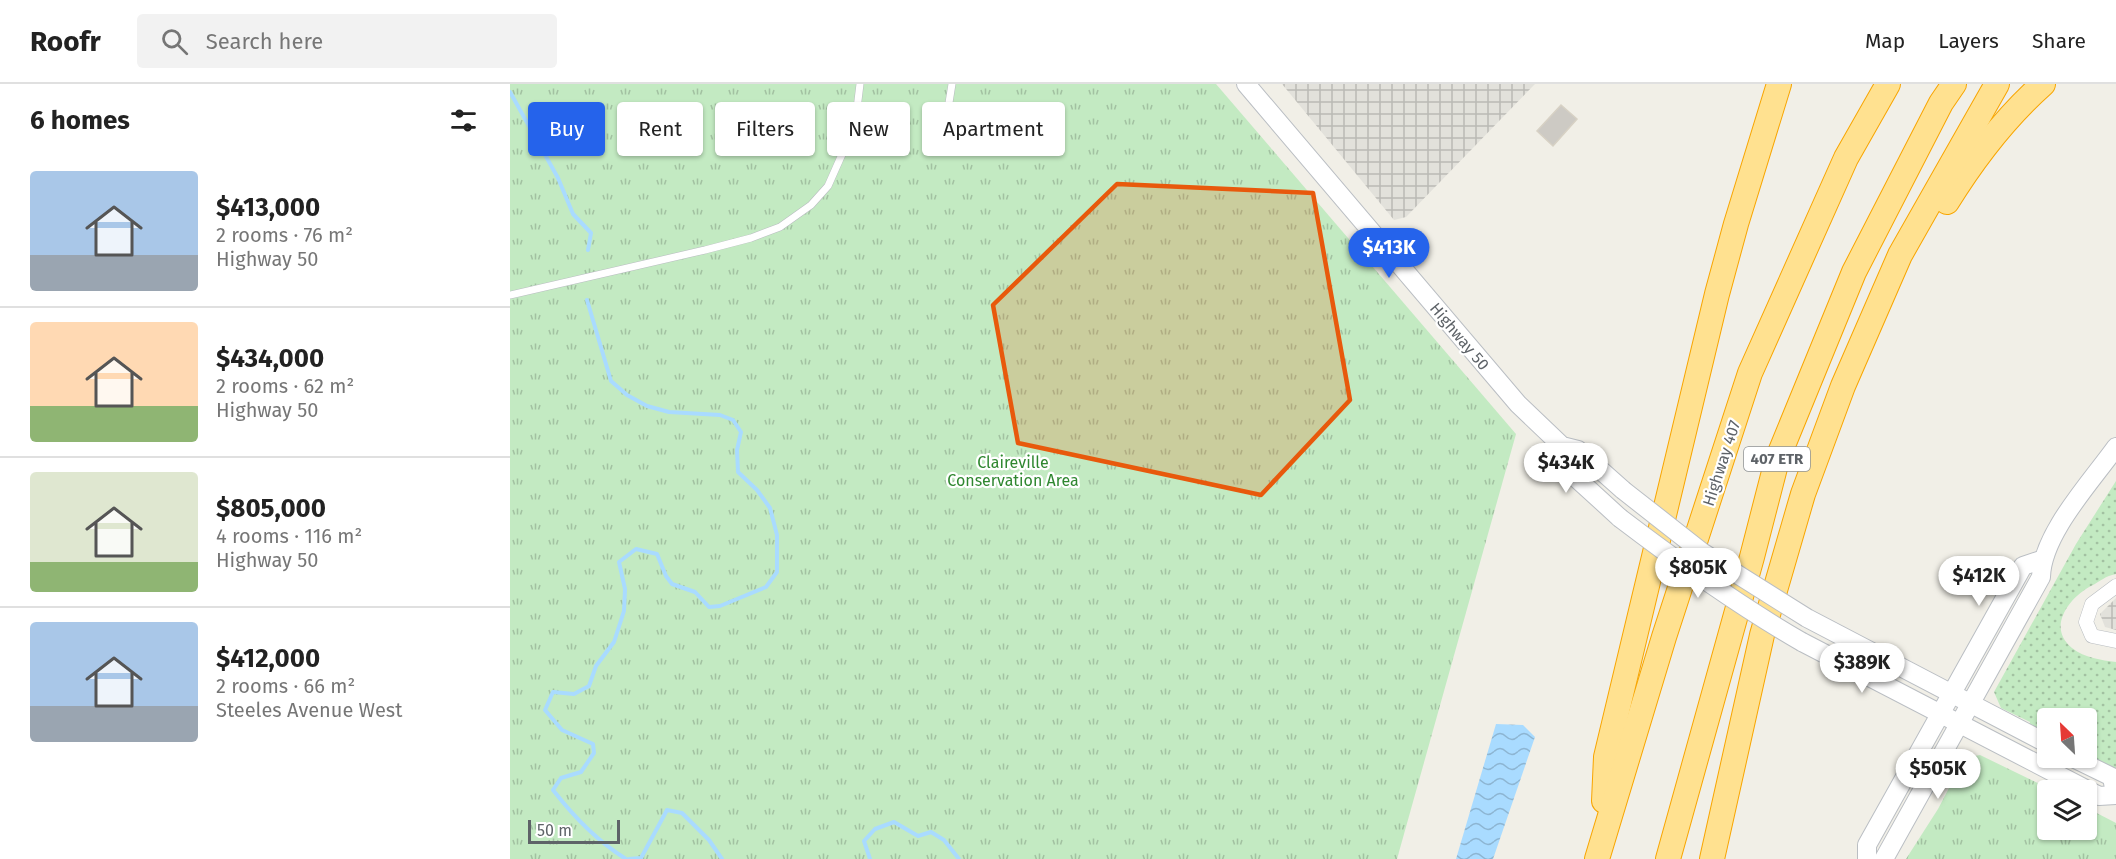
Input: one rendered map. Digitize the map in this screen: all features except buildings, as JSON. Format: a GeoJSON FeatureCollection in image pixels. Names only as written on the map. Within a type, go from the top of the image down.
{"type":"FeatureCollection","features":[{"type":"Feature","properties":{"kind":"highway"},"geometry":{"type":"LineString","coordinates":[[1603,834],[1606,757],[1717,294],[1779,84]]}},
{"type":"Feature","properties":{"kind":"highway","name":"Highway 407"},"geometry":{"type":"LineString","coordinates":[[1597,859],[1750,374],[1846,159],[1888,84]]}},
{"type":"Feature","properties":{"kind":"highway","name":"407 ETR"},"geometry":{"type":"LineString","coordinates":[[1668,859],[1777,460],[1854,272],[1941,103],[1954,84]]}},
{"type":"Feature","properties":{"kind":"highway"},"geometry":{"type":"LineString","coordinates":[[1712,859],[1780,569],[1803,494],[1839,397],[1900,255],[1997,84]]}},
{"type":"Feature","properties":{"kind":"highway"},"geometry":{"type":"LineString","coordinates":[[1887,287],[1912,259],[1962,178],[2023,102],[2043,84]]}},
{"type":"Feature","properties":{"kind":"main road","name":"Highway 50"},"geometry":{"type":"LineString","coordinates":[[1246,84],[1518,404],[1562,446],[1578,450],[1623,490],[1702,552],[1807,618],[2037,738]]}},
{"type":"Feature","properties":{"kind":"main road","name":"Highway 50"},"geometry":{"type":"LineString","coordinates":[[1562,446],[1563,466],[1620,518],[1690,572],[1802,642],[2099,796],[2115,795]]}},
{"type":"Feature","properties":{"kind":"main road"},"geometry":{"type":"LineString","coordinates":[[1884,859],[2041,577],[2041,560],[2070,510],[2116,447]]}},
{"type":"Feature","properties":{"kind":"main road"},"geometry":{"type":"LineString","coordinates":[[1867,859],[1867,845],[2023,566],[2041,560]]}},
{"type":"Feature","properties":{"kind":"main road"},"geometry":{"type":"LineString","coordinates":[[2094,768],[2112,777],[2115,795]]}},
{"type":"Feature","properties":{"kind":"street"},"geometry":{"type":"LineString","coordinates":[[2116,586],[2092,604],[2086,622],[2092,636],[2116,641]]}},
{"type":"Feature","properties":{"kind":"lane"},"geometry":{"type":"LineString","coordinates":[[510,295],[705,250],[751,238],[780,226],[811,205],[828,186],[855,125],[860,84]]}},
{"type":"Feature","properties":{"kind":"lane"},"geometry":{"type":"LineString","coordinates":[[949,102],[952,84]]}},
{"type":"Feature","properties":{"kind":"highlighted area"},"geometry":{"type":"Polygon","coordinates":[[[1117,184],[1313,193],[1350,400],[1261,495],[1018,443],[993,305],[1117,184]]]}},
{"type":"Feature","properties":{"kind":"shaded area"},"geometry":{"type":"Polygon","coordinates":[[[1282,84],[1535,84],[1406,217],[1394,220],[1282,84]]]}},
{"type":"Feature","properties":{"kind":"shaded area"},"geometry":{"type":"Polygon","coordinates":[[[2116,598],[2116,630],[2105,627],[2100,614],[2116,598]]]}},
{"type":"Feature","properties":{"kind":"green space","name":"Claireville Conservation Area"},"geometry":{"type":"Polygon","coordinates":[[[510,84],[1216,84],[1516,434],[1397,859],[510,859],[510,84]]]}},
{"type":"Feature","properties":{"kind":"green space"},"geometry":{"type":"Polygon","coordinates":[[[2116,481],[2116,574],[2103,579],[2076,597],[2064,613],[2061,631],[2064,640],[2082,654],[2116,662],[2116,771],[2097,761],[2097,708],[2037,708],[2037,730],[2029,726],[2030,722],[2001,708],[1994,692],[2076,544],[2116,481]]]}},
{"type":"Feature","properties":{"kind":"green space"},"geometry":{"type":"Polygon","coordinates":[[[1980,755],[2037,783],[2037,840],[2097,840],[2097,813],[2116,823],[2116,859],[1906,859],[1938,809],[1959,769],[1970,757],[1980,755]]]}},
{"type":"Feature","properties":{"kind":"water"},"geometry":{"type":"Polygon","coordinates":[[[1496,724],[1523,725],[1535,737],[1493,859],[1456,859],[1496,724]]]}},
{"type":"Feature","properties":{"kind":"waterway"},"geometry":{"type":"LineString","coordinates":[[510,92],[558,178],[573,214],[591,233],[588,250]]}},
{"type":"Feature","properties":{"kind":"waterway"},"geometry":{"type":"LineString","coordinates":[[587,300],[611,381],[627,395],[647,406],[669,412],[720,415],[733,420],[741,432],[737,450],[738,472],[757,490],[770,508],[777,535],[777,572],[766,587],[720,606],[709,607],[695,592],[672,584],[657,554],[636,549],[619,562],[625,589],[624,611],[614,642],[596,666],[589,686],[574,694],[553,692],[545,710],[562,730],[593,744],[594,753],[581,772],[561,778],[553,790],[586,828],[626,859]]}},
{"type":"Feature","properties":{"kind":"waterway"},"geometry":{"type":"LineString","coordinates":[[629,859],[641,858],[667,810],[682,813],[709,840],[722,859]]}},
{"type":"Feature","properties":{"kind":"waterway"},"geometry":{"type":"LineString","coordinates":[[870,859],[864,841],[875,829],[894,822],[918,836],[931,832],[944,840],[959,859]]}}]}
